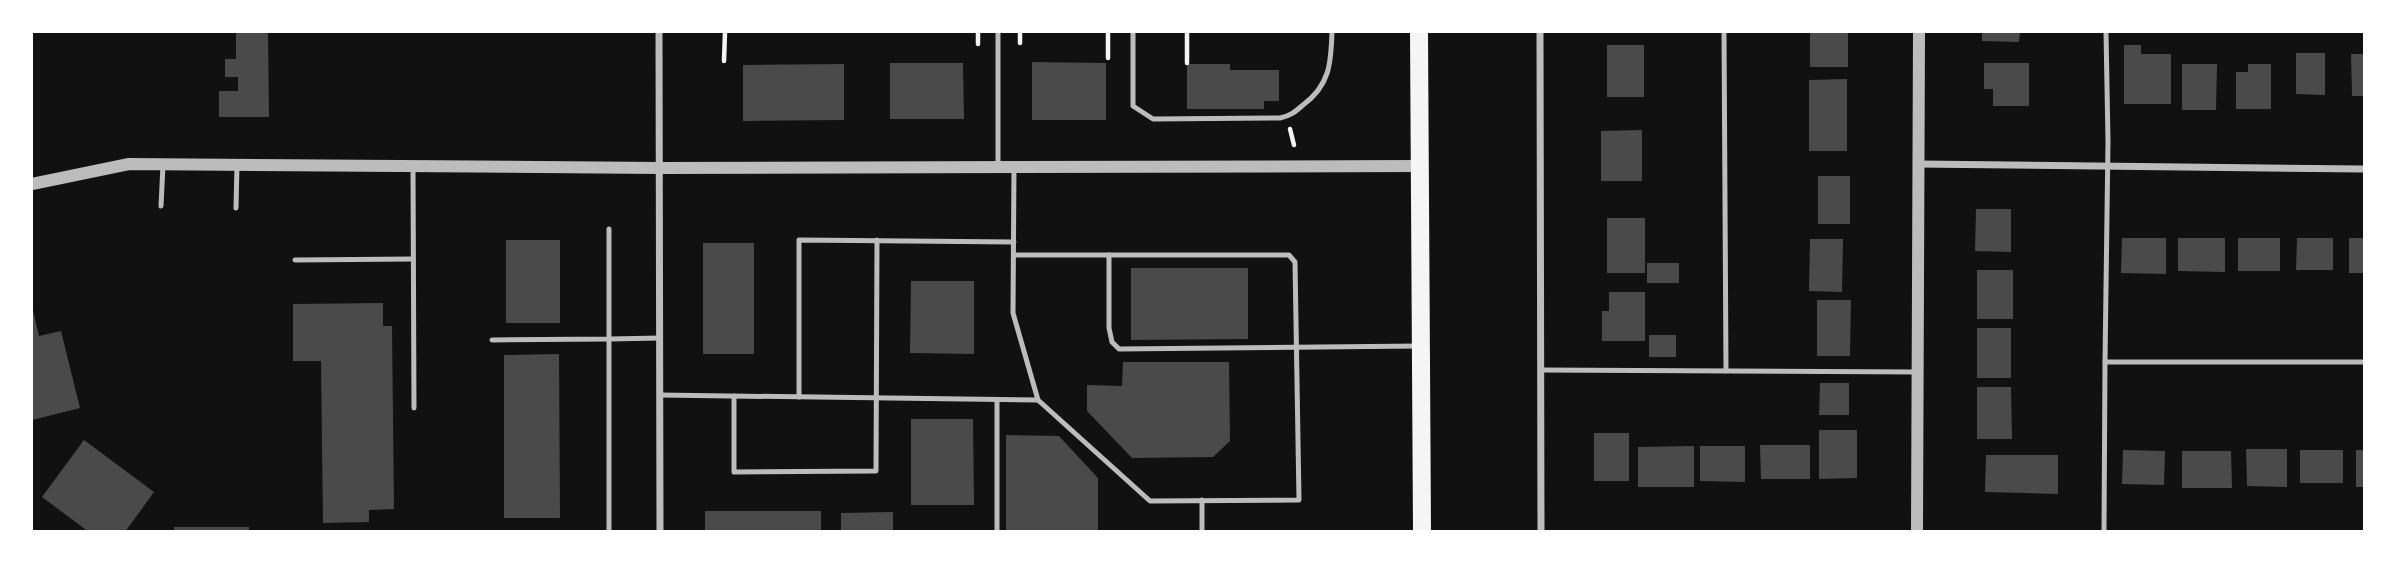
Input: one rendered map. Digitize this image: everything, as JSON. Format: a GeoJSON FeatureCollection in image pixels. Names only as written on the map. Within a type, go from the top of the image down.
{"type":"FeatureCollection","features":[{"type":"Feature","properties":{"kind":"main road"},"geometry":{"type":"LineString","coordinates":[[1419,32],[1422,531]]}},
{"type":"Feature","properties":{"kind":"street"},"geometry":{"type":"LineString","coordinates":[[659,32],[660,531]]}},
{"type":"Feature","properties":{"kind":"street"},"geometry":{"type":"LineString","coordinates":[[1540,32],[1541,531]]}},
{"type":"Feature","properties":{"kind":"street"},"geometry":{"type":"LineString","coordinates":[[1917,531],[1919,32]]}},
{"type":"Feature","properties":{"kind":"street"},"geometry":{"type":"LineString","coordinates":[[32,184],[129,164],[660,168],[1420,166]]}},
{"type":"Feature","properties":{"kind":"street"},"geometry":{"type":"LineString","coordinates":[[1918,164],[2364,169]]}},
{"type":"Feature","properties":{"kind":"lane"},"geometry":{"type":"LineString","coordinates":[[998,32],[998,167]]}},
{"type":"Feature","properties":{"kind":"lane"},"geometry":{"type":"LineString","coordinates":[[1133,32],[1133,106],[1153,119],[1290,116],[1315,96],[1328,74],[1332,32]]}},
{"type":"Feature","properties":{"kind":"lane"},"geometry":{"type":"LineString","coordinates":[[1724,32],[1726,371]]}},
{"type":"Feature","properties":{"kind":"lane"},"geometry":{"type":"LineString","coordinates":[[2104,531],[2106,32]]}},
{"type":"Feature","properties":{"kind":"lane"},"geometry":{"type":"LineString","coordinates":[[161,206],[163,165]]}},
{"type":"Feature","properties":{"kind":"lane"},"geometry":{"type":"LineString","coordinates":[[236,165],[236,208]]}},
{"type":"Feature","properties":{"kind":"lane"},"geometry":{"type":"LineString","coordinates":[[413,166],[414,408]]}},
{"type":"Feature","properties":{"kind":"lane"},"geometry":{"type":"LineString","coordinates":[[1014,167],[1013,313],[1038,400],[1150,501],[1299,500],[1295,262],[1289,255],[1014,254]]}},
{"type":"Feature","properties":{"kind":"lane"},"geometry":{"type":"LineString","coordinates":[[609,229],[609,531]]}},
{"type":"Feature","properties":{"kind":"lane"},"geometry":{"type":"LineString","coordinates":[[799,397],[799,240],[1014,242]]}},
{"type":"Feature","properties":{"kind":"lane"},"geometry":{"type":"LineString","coordinates":[[734,396],[734,472],[876,471],[877,240]]}},
{"type":"Feature","properties":{"kind":"lane"},"geometry":{"type":"LineString","coordinates":[[1109,255],[1109,328],[1112,342],[1119,349],[1421,346]]}},
{"type":"Feature","properties":{"kind":"lane"},"geometry":{"type":"LineString","coordinates":[[295,260],[413,259]]}},
{"type":"Feature","properties":{"kind":"lane"},"geometry":{"type":"LineString","coordinates":[[492,340],[660,338]]}},
{"type":"Feature","properties":{"kind":"lane"},"geometry":{"type":"LineString","coordinates":[[2105,362],[2364,362]]}},
{"type":"Feature","properties":{"kind":"lane"},"geometry":{"type":"LineString","coordinates":[[1541,370],[1918,372]]}},
{"type":"Feature","properties":{"kind":"lane"},"geometry":{"type":"LineString","coordinates":[[660,395],[1038,400]]}},
{"type":"Feature","properties":{"kind":"lane"},"geometry":{"type":"LineString","coordinates":[[997,400],[997,531]]}},
{"type":"Feature","properties":{"kind":"lane"},"geometry":{"type":"LineString","coordinates":[[1202,500],[1202,531]]}},
{"type":"Feature","properties":{"kind":"path"},"geometry":{"type":"LineString","coordinates":[[724,61],[725,32]]}},
{"type":"Feature","properties":{"kind":"path"},"geometry":{"type":"LineString","coordinates":[[978,32],[978,44]]}},
{"type":"Feature","properties":{"kind":"path"},"geometry":{"type":"LineString","coordinates":[[1020,32],[1020,43]]}},
{"type":"Feature","properties":{"kind":"path"},"geometry":{"type":"LineString","coordinates":[[1108,32],[1108,58]]}},
{"type":"Feature","properties":{"kind":"path"},"geometry":{"type":"LineString","coordinates":[[1187,32],[1187,63]]}},
{"type":"Feature","properties":{"kind":"path"},"geometry":{"type":"LineString","coordinates":[[1289,126],[1294,145]]}},
{"type":"Feature","properties":{"kind":"building"},"geometry":{"type":"Polygon","coordinates":[[[236,32],[268,32],[269,117],[219,117],[219,91],[238,91],[238,77],[225,77],[225,59],[236,59],[236,32]]]}},
{"type":"Feature","properties":{"kind":"building"},"geometry":{"type":"Polygon","coordinates":[[[1810,32],[1848,32],[1848,67],[1810,67],[1810,32]]]}},
{"type":"Feature","properties":{"kind":"building"},"geometry":{"type":"Polygon","coordinates":[[[1982,32],[2020,32],[2019,42],[1982,41],[1982,32]]]}},
{"type":"Feature","properties":{"kind":"building"},"geometry":{"type":"Polygon","coordinates":[[[1607,45],[1644,45],[1644,97],[1607,97],[1607,45]]]}},
{"type":"Feature","properties":{"kind":"building"},"geometry":{"type":"Polygon","coordinates":[[[2124,45],[2141,45],[2141,54],[2171,54],[2171,104],[2124,104],[2124,45]]]}},
{"type":"Feature","properties":{"kind":"building"},"geometry":{"type":"Polygon","coordinates":[[[2296,53],[2325,53],[2325,95],[2296,94],[2296,53]]]}},
{"type":"Feature","properties":{"kind":"building"},"geometry":{"type":"Polygon","coordinates":[[[2351,54],[2364,54],[2364,96],[2352,96],[2351,54]]]}},
{"type":"Feature","properties":{"kind":"building"},"geometry":{"type":"Polygon","coordinates":[[[1032,62],[1106,63],[1106,120],[1032,120],[1032,62]]]}},
{"type":"Feature","properties":{"kind":"building"},"geometry":{"type":"Polygon","coordinates":[[[890,63],[963,63],[964,119],[890,119],[890,63]]]}},
{"type":"Feature","properties":{"kind":"building"},"geometry":{"type":"Polygon","coordinates":[[[1984,63],[2029,63],[2029,106],[1993,106],[1993,89],[1984,89],[1984,63]]]}},
{"type":"Feature","properties":{"kind":"building"},"geometry":{"type":"Polygon","coordinates":[[[844,64],[844,120],[743,121],[743,65],[844,64]]]}},
{"type":"Feature","properties":{"kind":"building"},"geometry":{"type":"Polygon","coordinates":[[[1187,64],[1230,64],[1230,70],[1279,70],[1279,101],[1264,101],[1264,109],[1187,109],[1187,64]]]}},
{"type":"Feature","properties":{"kind":"building"},"geometry":{"type":"Polygon","coordinates":[[[2182,64],[2217,64],[2216,110],[2182,110],[2182,64]]]}},
{"type":"Feature","properties":{"kind":"building"},"geometry":{"type":"Polygon","coordinates":[[[2248,64],[2271,64],[2271,109],[2236,109],[2236,72],[2248,72],[2248,64]]]}},
{"type":"Feature","properties":{"kind":"building"},"geometry":{"type":"Polygon","coordinates":[[[1847,79],[1847,151],[1809,151],[1809,80],[1847,79]]]}},
{"type":"Feature","properties":{"kind":"building"},"geometry":{"type":"Polygon","coordinates":[[[1642,130],[1642,181],[1601,181],[1601,131],[1642,130]]]}},
{"type":"Feature","properties":{"kind":"building"},"geometry":{"type":"Polygon","coordinates":[[[1818,176],[1850,176],[1850,224],[1818,224],[1818,176]]]}},
{"type":"Feature","properties":{"kind":"building"},"geometry":{"type":"Polygon","coordinates":[[[1976,209],[2011,209],[2011,252],[1975,251],[1976,209]]]}},
{"type":"Feature","properties":{"kind":"building"},"geometry":{"type":"Polygon","coordinates":[[[1607,218],[1645,218],[1645,273],[1607,273],[1607,218]]]}},
{"type":"Feature","properties":{"kind":"building"},"geometry":{"type":"Polygon","coordinates":[[[2122,238],[2166,238],[2166,274],[2121,273],[2122,238]]]}},
{"type":"Feature","properties":{"kind":"building"},"geometry":{"type":"Polygon","coordinates":[[[2178,238],[2225,238],[2225,272],[2178,271],[2178,238]]]}},
{"type":"Feature","properties":{"kind":"building"},"geometry":{"type":"Polygon","coordinates":[[[2238,238],[2280,238],[2280,271],[2238,271],[2238,238]]]}},
{"type":"Feature","properties":{"kind":"building"},"geometry":{"type":"Polygon","coordinates":[[[2297,238],[2333,238],[2333,270],[2296,270],[2297,238]]]}},
{"type":"Feature","properties":{"kind":"building"},"geometry":{"type":"Polygon","coordinates":[[[2349,238],[2364,238],[2364,273],[2349,273],[2349,238]]]}},
{"type":"Feature","properties":{"kind":"building"},"geometry":{"type":"Polygon","coordinates":[[[1810,239],[1843,239],[1842,292],[1809,291],[1810,239]]]}},
{"type":"Feature","properties":{"kind":"building"},"geometry":{"type":"Polygon","coordinates":[[[506,240],[560,240],[560,323],[506,323],[506,240]]]}},
{"type":"Feature","properties":{"kind":"building"},"geometry":{"type":"Polygon","coordinates":[[[703,243],[754,243],[754,354],[703,354],[703,243]]]}},
{"type":"Feature","properties":{"kind":"building"},"geometry":{"type":"Polygon","coordinates":[[[1647,263],[1679,263],[1679,283],[1647,283],[1647,263]]]}},
{"type":"Feature","properties":{"kind":"building"},"geometry":{"type":"Polygon","coordinates":[[[1131,268],[1248,268],[1248,339],[1131,340],[1131,268]]]}},
{"type":"Feature","properties":{"kind":"building"},"geometry":{"type":"Polygon","coordinates":[[[1977,270],[2013,270],[2013,319],[1977,319],[1977,270]]]}},
{"type":"Feature","properties":{"kind":"building"},"geometry":{"type":"Polygon","coordinates":[[[911,281],[974,281],[974,354],[910,353],[911,281]]]}},
{"type":"Feature","properties":{"kind":"building"},"geometry":{"type":"Polygon","coordinates":[[[1609,292],[1645,292],[1645,341],[1602,341],[1602,311],[1609,311],[1609,292]]]}},
{"type":"Feature","properties":{"kind":"building"},"geometry":{"type":"Polygon","coordinates":[[[1817,300],[1851,300],[1850,356],[1817,356],[1817,300]]]}},
{"type":"Feature","properties":{"kind":"building"},"geometry":{"type":"Polygon","coordinates":[[[383,303],[383,326],[392,326],[394,509],[369,510],[369,522],[323,523],[321,361],[293,361],[293,304],[383,303]]]}},
{"type":"Feature","properties":{"kind":"building"},"geometry":{"type":"Polygon","coordinates":[[[32,306],[39,336],[61,331],[80,408],[32,420],[32,306]]]}},
{"type":"Feature","properties":{"kind":"building"},"geometry":{"type":"Polygon","coordinates":[[[1977,328],[2011,328],[2011,378],[1977,378],[1977,328]]]}},
{"type":"Feature","properties":{"kind":"building"},"geometry":{"type":"Polygon","coordinates":[[[1649,335],[1676,335],[1676,357],[1649,357],[1649,335]]]}},
{"type":"Feature","properties":{"kind":"building"},"geometry":{"type":"Polygon","coordinates":[[[559,354],[560,518],[504,518],[504,355],[559,354]]]}},
{"type":"Feature","properties":{"kind":"building"},"geometry":{"type":"Polygon","coordinates":[[[1123,362],[1229,362],[1230,441],[1213,457],[1132,458],[1087,411],[1087,385],[1122,386],[1123,362]]]}},
{"type":"Feature","properties":{"kind":"building"},"geometry":{"type":"Polygon","coordinates":[[[1820,383],[1849,383],[1849,415],[1819,415],[1820,383]]]}},
{"type":"Feature","properties":{"kind":"building"},"geometry":{"type":"Polygon","coordinates":[[[1977,387],[2011,387],[2012,439],[1977,439],[1977,387]]]}},
{"type":"Feature","properties":{"kind":"building"},"geometry":{"type":"Polygon","coordinates":[[[911,419],[973,419],[974,505],[911,505],[911,419]]]}},
{"type":"Feature","properties":{"kind":"building"},"geometry":{"type":"Polygon","coordinates":[[[1819,430],[1857,430],[1857,478],[1819,479],[1819,430]]]}},
{"type":"Feature","properties":{"kind":"building"},"geometry":{"type":"Polygon","coordinates":[[[1594,433],[1629,433],[1629,481],[1594,481],[1594,433]]]}},
{"type":"Feature","properties":{"kind":"building"},"geometry":{"type":"Polygon","coordinates":[[[1006,435],[1059,436],[1098,478],[1098,532],[1006,532],[1006,435]]]}},
{"type":"Feature","properties":{"kind":"building"},"geometry":{"type":"Polygon","coordinates":[[[84,440],[154,492],[125,532],[89,532],[42,497],[84,440]]]}},
{"type":"Feature","properties":{"kind":"building"},"geometry":{"type":"Polygon","coordinates":[[[1760,445],[1810,445],[1810,479],[1761,479],[1760,445]]]}},
{"type":"Feature","properties":{"kind":"building"},"geometry":{"type":"Polygon","coordinates":[[[1694,446],[1694,487],[1638,487],[1638,447],[1694,446]]]}},
{"type":"Feature","properties":{"kind":"building"},"geometry":{"type":"Polygon","coordinates":[[[1700,446],[1745,446],[1745,482],[1700,481],[1700,446]]]}},
{"type":"Feature","properties":{"kind":"building"},"geometry":{"type":"Polygon","coordinates":[[[2246,449],[2287,449],[2287,487],[2247,486],[2246,449]]]}},
{"type":"Feature","properties":{"kind":"building"},"geometry":{"type":"Polygon","coordinates":[[[2123,450],[2165,451],[2164,485],[2122,484],[2123,450]]]}},
{"type":"Feature","properties":{"kind":"building"},"geometry":{"type":"Polygon","coordinates":[[[2300,450],[2343,450],[2343,483],[2300,483],[2300,450]]]}},
{"type":"Feature","properties":{"kind":"building"},"geometry":{"type":"Polygon","coordinates":[[[2356,450],[2364,450],[2364,487],[2356,487],[2356,450]]]}},
{"type":"Feature","properties":{"kind":"building"},"geometry":{"type":"Polygon","coordinates":[[[2182,451],[2231,451],[2232,488],[2182,488],[2182,451]]]}},
{"type":"Feature","properties":{"kind":"building"},"geometry":{"type":"Polygon","coordinates":[[[1986,455],[2058,455],[2058,494],[1985,492],[1986,455]]]}},
{"type":"Feature","properties":{"kind":"building"},"geometry":{"type":"Polygon","coordinates":[[[705,511],[821,511],[821,532],[705,532],[705,511]]]}},
{"type":"Feature","properties":{"kind":"building"},"geometry":{"type":"Polygon","coordinates":[[[893,512],[893,532],[841,532],[841,513],[893,512]]]}},
{"type":"Feature","properties":{"kind":"building"},"geometry":{"type":"Polygon","coordinates":[[[174,527],[249,527],[249,532],[174,532],[174,527]]]}}]}
